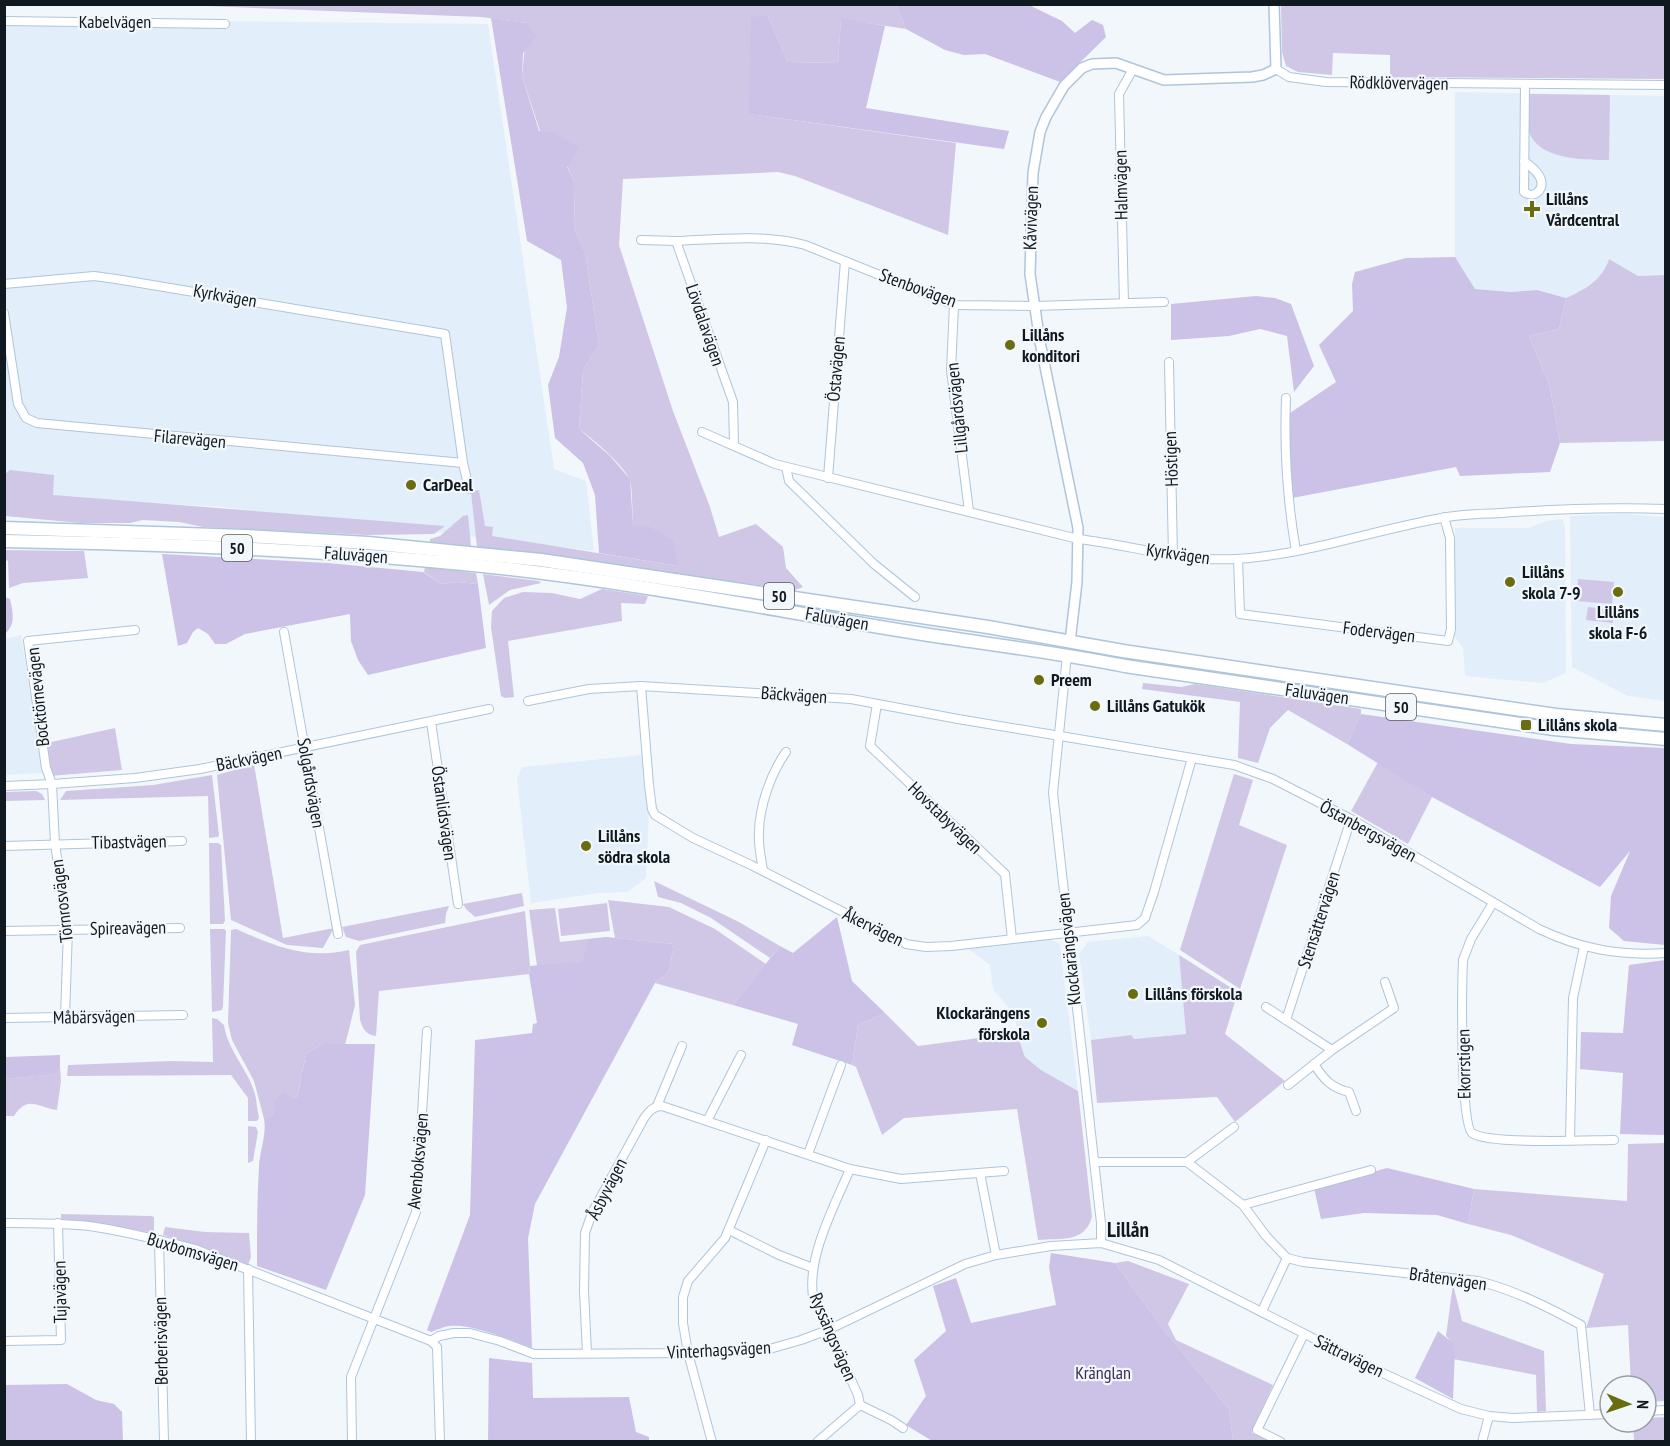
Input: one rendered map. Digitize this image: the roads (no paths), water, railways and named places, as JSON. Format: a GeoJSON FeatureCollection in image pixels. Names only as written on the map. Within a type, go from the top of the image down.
{"type":"FeatureCollection","features":[{"type":"Feature","properties":{"kind":"highway","name":"Faluvägen"},"geometry":{"type":"LineString","coordinates":[[4,528],[292,538],[488,554],[618,571],[988,627],[1132,667],[1554,729],[1665,739]]}},
{"type":"Feature","properties":{"kind":"highway","name":"Faluvägen"},"geometry":{"type":"LineString","coordinates":[[4,541],[305,551],[493,567],[664,591],[930,635],[1123,651],[1556,715],[1665,725]]}},
{"type":"Feature","properties":{"kind":"street"},"geometry":{"type":"LineString","coordinates":[[1274,4],[1276,69]]}},
{"type":"Feature","properties":{"kind":"street","name":"Kabelvägen"},"geometry":{"type":"LineString","coordinates":[[4,21],[225,24]]}},
{"type":"Feature","properties":{"kind":"street","name":"Kåvivägen"},"geometry":{"type":"LineString","coordinates":[[1068,648],[1077,582],[1078,539],[1075,509],[1034,306],[1030,274],[1033,172],[1040,132],[1064,86],[1082,68],[1116,63],[1149,76],[1170,80],[1252,77],[1276,69]]}},
{"type":"Feature","properties":{"kind":"street","name":"Halmvägen"},"geometry":{"type":"LineString","coordinates":[[1124,303],[1119,94],[1133,69]]}},
{"type":"Feature","properties":{"kind":"street","name":"Rödklövervägen"},"geometry":{"type":"LineString","coordinates":[[1276,69],[1289,77],[1326,82],[1665,85]]}},
{"type":"Feature","properties":{"kind":"street"},"geometry":{"type":"LineString","coordinates":[[1524,161],[1525,84]]}},
{"type":"Feature","properties":{"kind":"street","name":"Stenbovägen"},"geometry":{"type":"LineString","coordinates":[[676,240],[771,238],[806,245],[954,304],[1034,306],[1164,302]]}},
{"type":"Feature","properties":{"kind":"street"},"geometry":{"type":"LineString","coordinates":[[641,240],[676,240]]}},
{"type":"Feature","properties":{"kind":"street","name":"Lövdalavägen"},"geometry":{"type":"LineString","coordinates":[[676,240],[733,402],[734,444]]}},
{"type":"Feature","properties":{"kind":"street","name":"Östavägen"},"geometry":{"type":"LineString","coordinates":[[828,478],[845,261]]}},
{"type":"Feature","properties":{"kind":"street","name":"Kyrkvägen"},"geometry":{"type":"LineString","coordinates":[[4,284],[94,276],[445,334],[463,463]]}},
{"type":"Feature","properties":{"kind":"street","name":"Lillgårdsvägen"},"geometry":{"type":"LineString","coordinates":[[954,304],[951,370],[969,511]]}},
{"type":"Feature","properties":{"kind":"street","name":"Filarevägen"},"geometry":{"type":"LineString","coordinates":[[4,313],[18,404],[26,418],[37,423],[463,463]]}},
{"type":"Feature","properties":{"kind":"street","name":"Höstigen"},"geometry":{"type":"LineString","coordinates":[[1169,362],[1173,556]]}},
{"type":"Feature","properties":{"kind":"street"},"geometry":{"type":"LineString","coordinates":[[1286,398],[1284,439],[1287,485],[1296,551]]}},
{"type":"Feature","properties":{"kind":"street","name":"Kyrkvägen"},"geometry":{"type":"LineString","coordinates":[[702,432],[734,444],[775,464],[828,478],[1078,539],[1118,544],[1173,556],[1211,560],[1238,559],[1296,551],[1444,517],[1574,509],[1665,509]]}},
{"type":"Feature","properties":{"kind":"street"},"geometry":{"type":"LineString","coordinates":[[463,463],[469,489]]}},
{"type":"Feature","properties":{"kind":"street"},"geometry":{"type":"LineString","coordinates":[[786,467],[789,481],[874,564],[915,597]]}},
{"type":"Feature","properties":{"kind":"street","name":"Fodervägen"},"geometry":{"type":"LineString","coordinates":[[1238,559],[1240,614],[1448,641],[1451,629],[1450,538],[1444,517]]}},
{"type":"Feature","properties":{"kind":"street","name":"Bocktörnevägen"},"geometry":{"type":"LineString","coordinates":[[52,784],[46,768],[28,641],[135,630]]}},
{"type":"Feature","properties":{"kind":"street","name":"Solgårdsvägen"},"geometry":{"type":"LineString","coordinates":[[284,632],[338,934]]}},
{"type":"Feature","properties":{"kind":"street","name":"Klockarängsvägen"},"geometry":{"type":"LineString","coordinates":[[1068,648],[1053,793],[1101,1223],[1101,1244]]}},
{"type":"Feature","properties":{"kind":"street","name":"Bäckvägen"},"geometry":{"type":"LineString","coordinates":[[528,701],[589,689],[641,686],[813,695],[1058,735]]}},
{"type":"Feature","properties":{"kind":"street","name":"Åkervägen"},"geometry":{"type":"LineString","coordinates":[[641,686],[649,785],[655,815],[693,838],[763,870],[913,946],[951,946],[1137,925],[1145,918],[1192,758]]}},
{"type":"Feature","properties":{"kind":"street","name":"Hovstabyvägen"},"geometry":{"type":"LineString","coordinates":[[877,704],[870,746],[1005,874],[1012,939]]}},
{"type":"Feature","properties":{"kind":"street","name":"Bäckvägen"},"geometry":{"type":"LineString","coordinates":[[4,786],[135,778],[183,771],[489,709]]}},
{"type":"Feature","properties":{"kind":"street","name":"Östanlidsvägen"},"geometry":{"type":"LineString","coordinates":[[431,722],[458,904]]}},
{"type":"Feature","properties":{"kind":"street","name":"Östanbergsvägen"},"geometry":{"type":"LineString","coordinates":[[1058,735],[1245,768],[1273,779],[1351,819],[1539,929],[1584,947],[1638,955],[1665,953]]}},
{"type":"Feature","properties":{"kind":"street"},"geometry":{"type":"LineString","coordinates":[[763,870],[759,832],[764,804],[769,783],[786,752]]}},
{"type":"Feature","properties":{"kind":"street","name":"Törnrosvägen"},"geometry":{"type":"LineString","coordinates":[[52,784],[55,844],[68,929],[65,1017]]}},
{"type":"Feature","properties":{"kind":"street","name":"Stensättervägen"},"geometry":{"type":"LineString","coordinates":[[1286,1020],[1351,819]]}},
{"type":"Feature","properties":{"kind":"street","name":"Tibastvägen"},"geometry":{"type":"LineString","coordinates":[[4,846],[182,841]]}},
{"type":"Feature","properties":{"kind":"street","name":"Ekorrstigen"},"geometry":{"type":"LineString","coordinates":[[1494,903],[1471,939],[1463,960],[1464,1097],[1468,1128],[1474,1134],[1494,1140],[1614,1140]]}},
{"type":"Feature","properties":{"kind":"street","name":"Spireavägen"},"geometry":{"type":"LineString","coordinates":[[4,931],[180,928]]}},
{"type":"Feature","properties":{"kind":"street"},"geometry":{"type":"LineString","coordinates":[[1570,1140],[1573,998],[1584,947]]}},
{"type":"Feature","properties":{"kind":"street"},"geometry":{"type":"LineString","coordinates":[[1288,1085],[1332,1050],[1394,1008],[1385,982]]}},
{"type":"Feature","properties":{"kind":"street"},"geometry":{"type":"LineString","coordinates":[[1266,1007],[1332,1050]]}},
{"type":"Feature","properties":{"kind":"street","name":"Måbärsvägen"},"geometry":{"type":"LineString","coordinates":[[4,1018],[183,1015]]}},
{"type":"Feature","properties":{"kind":"street","name":"Avenboksvägen"},"geometry":{"type":"LineString","coordinates":[[352,1442],[351,1377],[416,1212],[427,1031]]}},
{"type":"Feature","properties":{"kind":"street","name":"Åsbyvägen"},"geometry":{"type":"LineString","coordinates":[[587,1353],[584,1292],[585,1233],[592,1213],[643,1120],[649,1111],[657,1106],[682,1046]]}},
{"type":"Feature","properties":{"kind":"street"},"geometry":{"type":"LineString","coordinates":[[707,1121],[741,1055]]}},
{"type":"Feature","properties":{"kind":"street"},"geometry":{"type":"LineString","coordinates":[[1314,1064],[1329,1084],[1338,1090],[1349,1092],[1356,1111]]}},
{"type":"Feature","properties":{"kind":"street"},"geometry":{"type":"LineString","coordinates":[[808,1154],[841,1065]]}},
{"type":"Feature","properties":{"kind":"street"},"geometry":{"type":"LineString","coordinates":[[657,1106],[850,1169],[901,1179],[1004,1171]]}},
{"type":"Feature","properties":{"kind":"street"},"geometry":{"type":"LineString","coordinates":[[1094,1162],[1188,1162],[1234,1127]]}},
{"type":"Feature","properties":{"kind":"street"},"geometry":{"type":"LineString","coordinates":[[712,1442],[688,1353],[682,1310],[688,1281],[729,1230],[766,1140]]}},
{"type":"Feature","properties":{"kind":"street"},"geometry":{"type":"LineString","coordinates":[[1188,1162],[1243,1205],[1266,1236],[1287,1258],[1262,1311]]}},
{"type":"Feature","properties":{"kind":"street","name":"Ryssängsvägen"},"geometry":{"type":"LineString","coordinates":[[850,1169],[821,1241],[813,1268],[812,1285],[813,1296],[858,1395],[860,1405]]}},
{"type":"Feature","properties":{"kind":"street"},"geometry":{"type":"LineString","coordinates":[[1243,1205],[1371,1170]]}},
{"type":"Feature","properties":{"kind":"street"},"geometry":{"type":"LineString","coordinates":[[980,1173],[996,1255]]}},
{"type":"Feature","properties":{"kind":"street","name":"Buxbomsvägen"},"geometry":{"type":"LineString","coordinates":[[4,1223],[58,1223],[108,1229],[159,1239],[195,1249],[431,1341]]}},
{"type":"Feature","properties":{"kind":"street","name":"Tujavägen"},"geometry":{"type":"LineString","coordinates":[[4,1341],[61,1340],[58,1223]]}},
{"type":"Feature","properties":{"kind":"street","name":"Ryssängsvägen"},"geometry":{"type":"LineString","coordinates":[[729,1230],[779,1255],[813,1268]]}},
{"type":"Feature","properties":{"kind":"street","name":"Berberisvägen"},"geometry":{"type":"LineString","coordinates":[[159,1239],[164,1442]]}},
{"type":"Feature","properties":{"kind":"street","name":"Vinterhagsvägen"},"geometry":{"type":"LineString","coordinates":[[431,1341],[439,1336],[470,1333],[534,1354],[766,1350],[828,1330],[965,1264],[996,1255],[1051,1246],[1101,1244]]}},
{"type":"Feature","properties":{"kind":"street","name":"Sättravägen"},"geometry":{"type":"LineString","coordinates":[[1101,1244],[1159,1260],[1304,1334],[1461,1409],[1489,1416],[1513,1418],[1598,1415]]}},
{"type":"Feature","properties":{"kind":"street","name":"Bråtenvägen"},"geometry":{"type":"LineString","coordinates":[[1287,1258],[1303,1262],[1478,1281],[1515,1293],[1563,1315],[1581,1325],[1590,1415]]}},
{"type":"Feature","properties":{"kind":"street"},"geometry":{"type":"LineString","coordinates":[[248,1269],[251,1442]]}},
{"type":"Feature","properties":{"kind":"street"},"geometry":{"type":"LineString","coordinates":[[1281,1442],[1257,1430],[1304,1334]]}},
{"type":"Feature","properties":{"kind":"street"},"geometry":{"type":"LineString","coordinates":[[431,1341],[437,1347],[440,1442]]}},
{"type":"Feature","properties":{"kind":"street","name":"Ryssängsvägen"},"geometry":{"type":"LineString","coordinates":[[860,1405],[903,1428]]}},
{"type":"Feature","properties":{"kind":"street","name":"Ryssängsvägen"},"geometry":{"type":"LineString","coordinates":[[817,1442],[860,1405]]}},
{"type":"Feature","properties":{"kind":"street"},"geometry":{"type":"LineString","coordinates":[[1482,1442],[1489,1416]]}},
{"type":"Feature","properties":{"kind":"place","name":"Lillåns Vårdcentral"},"geometry":{"type":"Point","coordinates":[1532,209]}},
{"type":"Feature","properties":{"kind":"place","name":"Lillåns konditori"},"geometry":{"type":"Point","coordinates":[1010,345]}},
{"type":"Feature","properties":{"kind":"place","name":"CarDeal"},"geometry":{"type":"Point","coordinates":[411,485]}},
{"type":"Feature","properties":{"kind":"place","name":"Lillåns skola 7-9"},"geometry":{"type":"Point","coordinates":[1510,582]}},
{"type":"Feature","properties":{"kind":"place","name":"Lillåns skola F-6"},"geometry":{"type":"Point","coordinates":[1618,592]}},
{"type":"Feature","properties":{"kind":"place","name":"Preem"},"geometry":{"type":"Point","coordinates":[1039,680]}},
{"type":"Feature","properties":{"kind":"place","name":"Lillåns Gatukök"},"geometry":{"type":"Point","coordinates":[1095,706]}},
{"type":"Feature","properties":{"kind":"place","name":"Lillåns skola"},"geometry":{"type":"Point","coordinates":[1526,725]}},
{"type":"Feature","properties":{"kind":"place","name":"Lillåns södra skola"},"geometry":{"type":"Point","coordinates":[586,846]}},
{"type":"Feature","properties":{"kind":"place","name":"Lillåns förskola"},"geometry":{"type":"Point","coordinates":[1133,994]}},
{"type":"Feature","properties":{"kind":"place","name":"Klockarängens förskola"},"geometry":{"type":"Point","coordinates":[1042,1023]}},
{"type":"Feature","properties":{"kind":"district","name":"Lillån"},"geometry":{"type":"Point","coordinates":[1128,1230]}},
{"type":"Feature","properties":{"kind":"park label","name":"Kränglan"},"geometry":{"type":"Point","coordinates":[1103,1373]}}]}
